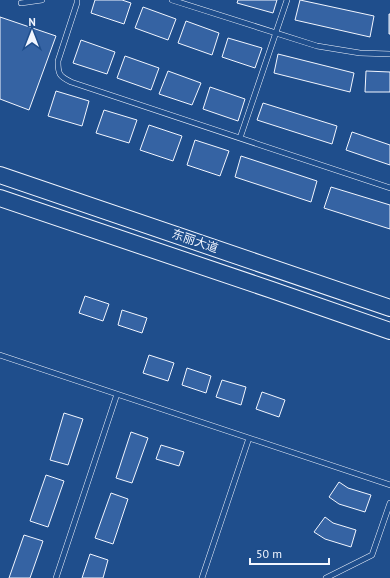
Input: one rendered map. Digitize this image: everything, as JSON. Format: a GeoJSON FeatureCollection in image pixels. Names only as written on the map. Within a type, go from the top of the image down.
{"type":"FeatureCollection","features":[{"type":"Feature","properties":{"kind":"highway","name":"东丽大道"},"geometry":{"type":"LineString","coordinates":[[0,175],[390,308]]}},
{"type":"Feature","properties":{"kind":"highway","name":"东丽大道"},"geometry":{"type":"LineString","coordinates":[[0,198],[390,331]]}},
{"type":"Feature","properties":{"kind":"lane"},"geometry":{"type":"LineString","coordinates":[[21,3],[42,0]]}},
{"type":"Feature","properties":{"kind":"lane"},"geometry":{"type":"LineString","coordinates":[[77,0],[58,61],[58,70],[62,78],[390,188]]}},
{"type":"Feature","properties":{"kind":"lane"},"geometry":{"type":"LineString","coordinates":[[172,0],[317,46],[360,53],[390,54]]}},
{"type":"Feature","properties":{"kind":"lane"},"geometry":{"type":"LineString","coordinates":[[240,138],[287,0]]}},
{"type":"Feature","properties":{"kind":"lane"},"geometry":{"type":"LineString","coordinates":[[0,355],[390,485]]}},
{"type":"Feature","properties":{"kind":"lane"},"geometry":{"type":"LineString","coordinates":[[56,578],[117,394]]}},
{"type":"Feature","properties":{"kind":"lane"},"geometry":{"type":"LineString","coordinates":[[202,578],[249,438]]}},
{"type":"Feature","properties":{"kind":"lane"},"geometry":{"type":"LineString","coordinates":[[326,578],[372,555],[390,503]]}},
{"type":"Feature","properties":{"kind":"building"},"geometry":{"type":"Polygon","coordinates":[[[95,0],[122,0],[131,3],[124,24],[91,13],[95,0]]]}},
{"type":"Feature","properties":{"kind":"building"},"geometry":{"type":"Polygon","coordinates":[[[238,0],[277,0],[273,13],[237,3],[238,0]]]}},
{"type":"Feature","properties":{"kind":"building"},"geometry":{"type":"Polygon","coordinates":[[[300,0],[374,16],[370,37],[295,20],[300,0]]]}},
{"type":"Feature","properties":{"kind":"building"},"geometry":{"type":"Polygon","coordinates":[[[143,7],[176,19],[168,40],[135,28],[143,7]]]}},
{"type":"Feature","properties":{"kind":"building"},"geometry":{"type":"Polygon","coordinates":[[[390,14],[390,34],[389,34],[390,14]]]}},
{"type":"Feature","properties":{"kind":"building"},"geometry":{"type":"Polygon","coordinates":[[[0,17],[56,36],[29,110],[0,99],[0,17]]]}},
{"type":"Feature","properties":{"kind":"building"},"geometry":{"type":"Polygon","coordinates":[[[186,21],[219,33],[212,55],[178,43],[186,21]]]}},
{"type":"Feature","properties":{"kind":"building"},"geometry":{"type":"Polygon","coordinates":[[[228,38],[262,48],[255,68],[222,57],[228,38]]]}},
{"type":"Feature","properties":{"kind":"building"},"geometry":{"type":"Polygon","coordinates":[[[81,40],[115,52],[107,74],[73,63],[81,40]]]}},
{"type":"Feature","properties":{"kind":"building"},"geometry":{"type":"Polygon","coordinates":[[[278,54],[354,73],[350,92],[274,73],[278,54]]]}},
{"type":"Feature","properties":{"kind":"building"},"geometry":{"type":"Polygon","coordinates":[[[125,56],[159,68],[151,90],[117,78],[125,56]]]}},
{"type":"Feature","properties":{"kind":"building"},"geometry":{"type":"Polygon","coordinates":[[[168,71],[201,83],[192,105],[159,94],[168,71]]]}},
{"type":"Feature","properties":{"kind":"building"},"geometry":{"type":"Polygon","coordinates":[[[366,71],[390,72],[390,92],[365,92],[366,71]]]}},
{"type":"Feature","properties":{"kind":"building"},"geometry":{"type":"Polygon","coordinates":[[[210,87],[245,99],[238,121],[203,109],[210,87]]]}},
{"type":"Feature","properties":{"kind":"building"},"geometry":{"type":"Polygon","coordinates":[[[56,91],[89,101],[82,126],[48,116],[56,91]]]}},
{"type":"Feature","properties":{"kind":"building"},"geometry":{"type":"Polygon","coordinates":[[[263,103],[337,126],[332,144],[257,120],[263,103]]]}},
{"type":"Feature","properties":{"kind":"building"},"geometry":{"type":"Polygon","coordinates":[[[104,110],[137,120],[129,143],[96,133],[104,110]]]}},
{"type":"Feature","properties":{"kind":"building"},"geometry":{"type":"Polygon","coordinates":[[[149,125],[182,136],[173,161],[140,150],[149,125]]]}},
{"type":"Feature","properties":{"kind":"building"},"geometry":{"type":"Polygon","coordinates":[[[352,132],[390,145],[390,165],[346,150],[352,132]]]}},
{"type":"Feature","properties":{"kind":"building"},"geometry":{"type":"Polygon","coordinates":[[[195,140],[229,151],[220,176],[187,165],[195,140]]]}},
{"type":"Feature","properties":{"kind":"building"},"geometry":{"type":"Polygon","coordinates":[[[241,156],[317,181],[311,202],[235,177],[241,156]]]}},
{"type":"Feature","properties":{"kind":"building"},"geometry":{"type":"Polygon","coordinates":[[[331,187],[390,205],[390,229],[324,208],[331,187]]]}},
{"type":"Feature","properties":{"kind":"building"},"geometry":{"type":"Polygon","coordinates":[[[85,296],[109,304],[103,321],[79,313],[85,296]]]}},
{"type":"Feature","properties":{"kind":"building"},"geometry":{"type":"Polygon","coordinates":[[[122,310],[147,318],[142,333],[118,325],[122,310]]]}},
{"type":"Feature","properties":{"kind":"building"},"geometry":{"type":"Polygon","coordinates":[[[149,355],[174,363],[168,381],[143,373],[149,355]]]}},
{"type":"Feature","properties":{"kind":"building"},"geometry":{"type":"Polygon","coordinates":[[[187,368],[211,376],[206,393],[182,385],[187,368]]]}},
{"type":"Feature","properties":{"kind":"building"},"geometry":{"type":"Polygon","coordinates":[[[222,380],[246,387],[241,405],[216,397],[222,380]]]}},
{"type":"Feature","properties":{"kind":"building"},"geometry":{"type":"Polygon","coordinates":[[[262,392],[285,400],[279,417],[256,409],[262,392]]]}},
{"type":"Feature","properties":{"kind":"building"},"geometry":{"type":"Polygon","coordinates":[[[64,413],[83,419],[68,465],[50,460],[64,413]]]}},
{"type":"Feature","properties":{"kind":"building"},"geometry":{"type":"Polygon","coordinates":[[[131,432],[148,438],[132,483],[116,478],[131,432]]]}},
{"type":"Feature","properties":{"kind":"building"},"geometry":{"type":"Polygon","coordinates":[[[161,445],[184,452],[179,466],[156,459],[161,445]]]}},
{"type":"Feature","properties":{"kind":"building"},"geometry":{"type":"Polygon","coordinates":[[[46,475],[64,481],[48,527],[30,521],[46,475]]]}},
{"type":"Feature","properties":{"kind":"building"},"geometry":{"type":"Polygon","coordinates":[[[339,482],[348,488],[371,495],[365,512],[339,504],[329,497],[339,482]]]}},
{"type":"Feature","properties":{"kind":"building"},"geometry":{"type":"Polygon","coordinates":[[[111,493],[128,499],[113,544],[95,538],[111,493]]]}},
{"type":"Feature","properties":{"kind":"building"},"geometry":{"type":"Polygon","coordinates":[[[325,517],[333,523],[356,530],[351,547],[325,539],[314,532],[325,517]]]}},
{"type":"Feature","properties":{"kind":"building"},"geometry":{"type":"Polygon","coordinates":[[[24,535],[43,541],[30,578],[9,578],[24,535]]]}},
{"type":"Feature","properties":{"kind":"building"},"geometry":{"type":"Polygon","coordinates":[[[90,554],[108,560],[103,578],[82,578],[90,554]]]}}]}
